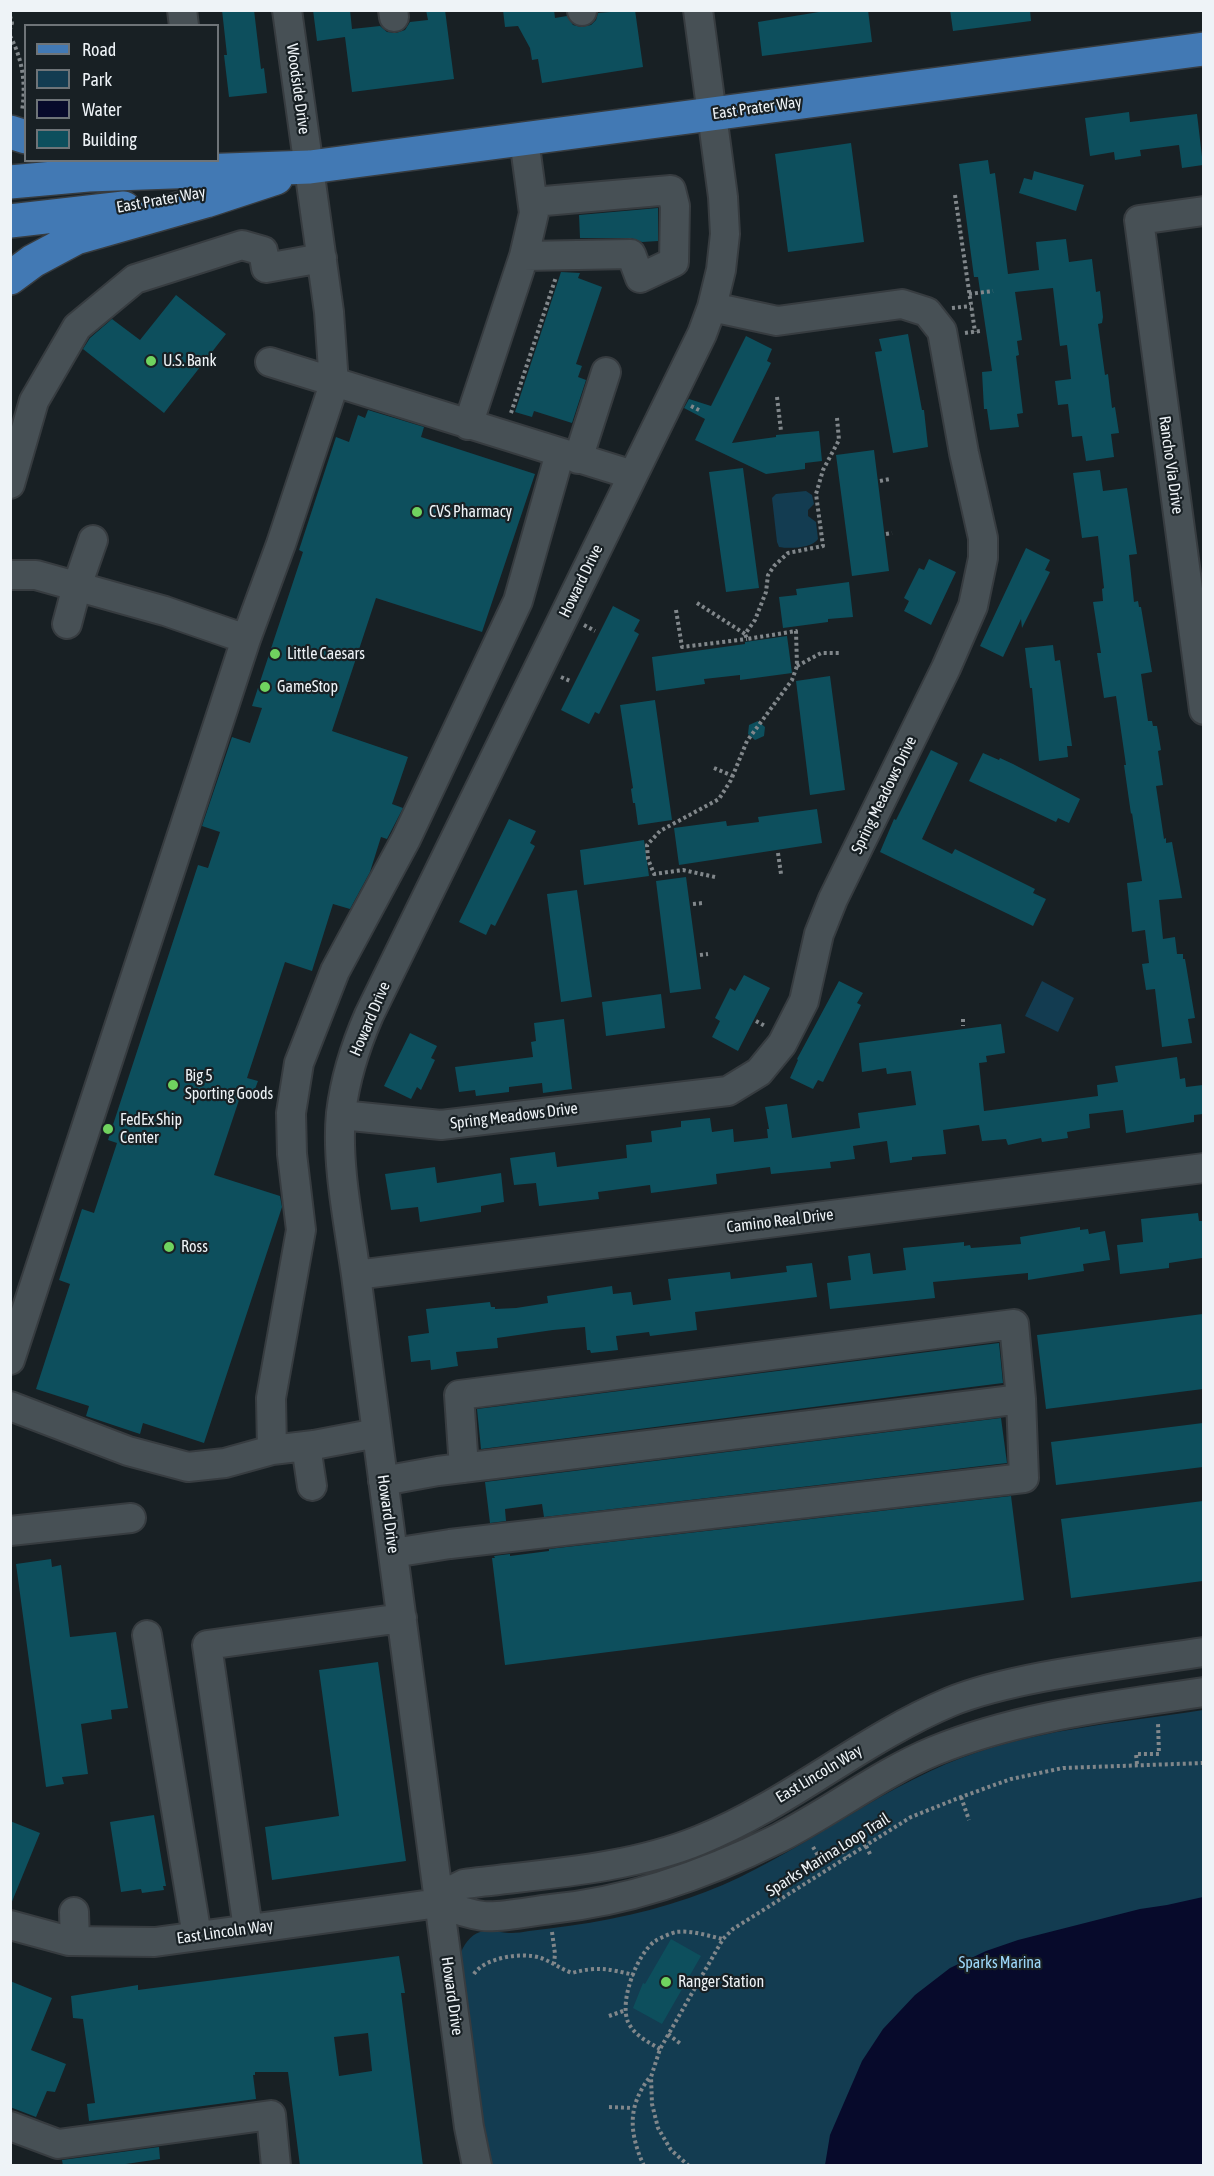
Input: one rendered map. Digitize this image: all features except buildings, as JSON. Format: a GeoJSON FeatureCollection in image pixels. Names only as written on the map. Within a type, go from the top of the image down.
{"type":"FeatureCollection","features":[{"type":"Feature","properties":{"kind":"main road","name":"East Prater Way"},"geometry":{"type":"LineString","coordinates":[[10,182],[88,175],[310,167],[1203,49]]}},
{"type":"Feature","properties":{"kind":"main road"},"geometry":{"type":"LineString","coordinates":[[219,161],[310,167]]}},
{"type":"Feature","properties":{"kind":"main road","name":"East Prater Way"},"geometry":{"type":"LineString","coordinates":[[10,222],[132,207],[181,198],[310,167]]}},
{"type":"Feature","properties":{"kind":"main road"},"geometry":{"type":"LineString","coordinates":[[10,278],[33,261],[76,238],[206,201],[310,167]]}},
{"type":"Feature","properties":{"kind":"street","name":"Woodside Drive"},"geometry":{"type":"LineString","coordinates":[[287,10],[322,258],[334,384]]}},
{"type":"Feature","properties":{"kind":"street","name":"Howard Drive"},"geometry":{"type":"LineString","coordinates":[[477,2166],[468,2115],[356,1275],[341,1155],[341,1115],[347,1078],[358,1039],[369,1015],[702,334],[712,307],[721,270],[724,234],[723,197],[699,10]]}},
{"type":"Feature","properties":{"kind":"street"},"geometry":{"type":"LineString","coordinates":[[468,425],[524,256],[534,213],[524,139]]}},
{"type":"Feature","properties":{"kind":"street"},"geometry":{"type":"LineString","coordinates":[[524,256],[631,254],[640,278],[674,262],[675,206],[671,190],[533,202]]}},
{"type":"Feature","properties":{"kind":"street","name":"Rancho Via Drive"},"geometry":{"type":"LineString","coordinates":[[1203,211],[1139,220],[1203,710]]}},
{"type":"Feature","properties":{"kind":"street"},"geometry":{"type":"LineString","coordinates":[[10,484],[34,401],[77,327],[135,279],[242,244],[263,250],[266,268],[322,258]]}},
{"type":"Feature","properties":{"kind":"street","name":"Spring Meadows Drive"},"geometry":{"type":"LineString","coordinates":[[341,1115],[441,1125],[728,1091],[759,1072],[782,1044],[804,1001],[819,934],[833,899],[926,709],[973,606],[983,558],[983,538],[964,453],[942,331],[927,312],[902,304],[777,321],[712,307]]}},
{"type":"Feature","properties":{"kind":"street"},"geometry":{"type":"LineString","coordinates":[[270,362],[334,384],[633,475]]}},
{"type":"Feature","properties":{"kind":"street"},"geometry":{"type":"LineString","coordinates":[[272,1450],[271,1398],[301,1230],[292,1154],[291,1113],[299,1063],[335,971],[406,839],[518,601],[569,456],[606,372]]}},
{"type":"Feature","properties":{"kind":"street"},"geometry":{"type":"LineString","coordinates":[[10,1360],[246,639],[281,544],[334,384]]}},
{"type":"Feature","properties":{"kind":"street"},"geometry":{"type":"LineString","coordinates":[[67,624],[93,540]]}},
{"type":"Feature","properties":{"kind":"street"},"geometry":{"type":"LineString","coordinates":[[10,575],[36,575],[77,586],[165,610],[246,639]]}},
{"type":"Feature","properties":{"kind":"street","name":"Camino Real Drive"},"geometry":{"type":"LineString","coordinates":[[356,1275],[1203,1168]]}},
{"type":"Feature","properties":{"kind":"street"},"geometry":{"type":"LineString","coordinates":[[393,1553],[450,1544],[1024,1478],[1021,1399],[1014,1324],[459,1395],[464,1468]]}},
{"type":"Feature","properties":{"kind":"street"},"geometry":{"type":"LineString","coordinates":[[383,1481],[464,1468],[1021,1399]]}},
{"type":"Feature","properties":{"kind":"street"},"geometry":{"type":"LineString","coordinates":[[10,1406],[128,1451],[188,1467],[225,1462],[272,1450],[377,1433]]}},
{"type":"Feature","properties":{"kind":"street"},"geometry":{"type":"LineString","coordinates":[[306,1446],[312,1486]]}},
{"type":"Feature","properties":{"kind":"street"},"geometry":{"type":"LineString","coordinates":[[10,1531],[131,1518]]}},
{"type":"Feature","properties":{"kind":"street"},"geometry":{"type":"LineString","coordinates":[[248,1929],[207,1645],[402,1618]]}},
{"type":"Feature","properties":{"kind":"street"},"geometry":{"type":"LineString","coordinates":[[147,1635],[197,1936]]}},
{"type":"Feature","properties":{"kind":"street","name":"East Lincoln Way"},"geometry":{"type":"LineString","coordinates":[[440,1904],[452,1890],[465,1884],[599,1866],[653,1854],[700,1840],[772,1803],[914,1719],[952,1701],[1005,1684],[1203,1652]]}},
{"type":"Feature","properties":{"kind":"street","name":"East Lincoln Way"},"geometry":{"type":"LineString","coordinates":[[10,1925],[75,1941],[155,1942],[440,1904],[462,1912],[486,1916],[563,1908],[637,1894],[678,1882],[781,1837],[895,1770],[932,1752],[972,1737],[1007,1725],[1063,1713],[1203,1692]]}},
{"type":"Feature","properties":{"kind":"street"},"geometry":{"type":"LineString","coordinates":[[74,1912],[75,1941]]}},
{"type":"Feature","properties":{"kind":"street"},"geometry":{"type":"LineString","coordinates":[[10,2126],[54,2155],[271,2115],[276,2166]]}},
{"type":"Feature","properties":{"kind":"path"},"geometry":{"type":"LineString","coordinates":[[10,16],[12,23],[10,28]]}},
{"type":"Feature","properties":{"kind":"path"},"geometry":{"type":"LineString","coordinates":[[10,36],[19,52],[23,72],[24,97],[18,129]]}},
{"type":"Feature","properties":{"kind":"path"},"geometry":{"type":"LineString","coordinates":[[955,195],[975,332]]}},
{"type":"Feature","properties":{"kind":"path"},"geometry":{"type":"LineString","coordinates":[[520,418],[510,415],[559,266]]}},
{"type":"Feature","properties":{"kind":"path"},"geometry":{"type":"LineString","coordinates":[[969,294],[993,291]]}},
{"type":"Feature","properties":{"kind":"path"},"geometry":{"type":"LineString","coordinates":[[777,397],[781,431]]}},
{"type":"Feature","properties":{"kind":"path"},"geometry":{"type":"LineString","coordinates":[[747,639],[746,634],[755,620],[766,592],[768,575],[774,566],[788,553],[823,546],[816,494],[823,470],[839,440],[837,418]]}},
{"type":"Feature","properties":{"kind":"path"},"geometry":{"type":"LineString","coordinates":[[880,481],[890,479]]}},
{"type":"Feature","properties":{"kind":"path"},"geometry":{"type":"LineString","coordinates":[[886,534],[892,533]]}},
{"type":"Feature","properties":{"kind":"path"},"geometry":{"type":"LineString","coordinates":[[697,603],[746,634]]}},
{"type":"Feature","properties":{"kind":"path"},"geometry":{"type":"LineString","coordinates":[[676,610],[682,647],[796,632],[797,666],[792,680],[747,741],[733,776],[719,799],[660,831],[647,845],[648,859],[654,874],[683,870],[715,877]]}},
{"type":"Feature","properties":{"kind":"path"},"geometry":{"type":"LineString","coordinates":[[797,666],[821,653],[839,653]]}},
{"type":"Feature","properties":{"kind":"path"},"geometry":{"type":"LineString","coordinates":[[714,768],[733,776]]}},
{"type":"Feature","properties":{"kind":"path"},"geometry":{"type":"LineString","coordinates":[[778,853],[781,874]]}},
{"type":"Feature","properties":{"kind":"path"},"geometry":{"type":"LineString","coordinates":[[693,904],[703,903]]}},
{"type":"Feature","properties":{"kind":"path"},"geometry":{"type":"LineString","coordinates":[[700,956],[708,954]]}},
{"type":"Feature","properties":{"kind":"path"},"geometry":{"type":"LineString","coordinates":[[963,1019],[963,1026]]}},
{"type":"Feature","properties":{"kind":"path"},"geometry":{"type":"LineString","coordinates":[[1137,1764],[1136,1754],[1159,1754],[1158,1722]]}},
{"type":"Feature","properties":{"kind":"path","name":"Sparks Marina Loop Trail"},"geometry":{"type":"LineString","coordinates":[[688,2166],[671,2150],[658,2128],[652,2104],[651,2077],[660,2049],[668,2034],[723,1939],[733,1929],[911,1818],[1011,1779],[1063,1768],[1203,1763]]}},
{"type":"Feature","properties":{"kind":"path"},"geometry":{"type":"LineString","coordinates":[[961,1797],[969,1820]]}},
{"type":"Feature","properties":{"kind":"path"},"geometry":{"type":"LineString","coordinates":[[811,1844],[820,1858],[840,1847],[847,1857]]}},
{"type":"Feature","properties":{"kind":"path"},"geometry":{"type":"LineString","coordinates":[[866,1846],[871,1856]]}},
{"type":"Feature","properties":{"kind":"path"},"geometry":{"type":"LineString","coordinates":[[552,1932],[554,1964]]}},
{"type":"Feature","properties":{"kind":"path"},"geometry":{"type":"LineString","coordinates":[[660,2049],[640,2037],[628,2022],[626,2010],[628,1987],[640,1959],[655,1941],[676,1932],[698,1933],[723,1939]]}},
{"type":"Feature","properties":{"kind":"path"},"geometry":{"type":"LineString","coordinates":[[472,1976],[486,1963],[518,1956],[539,1958],[572,1973],[589,1968],[602,1968],[634,1975]]}},
{"type":"Feature","properties":{"kind":"path"},"geometry":{"type":"LineString","coordinates":[[609,2016],[626,2010]]}},
{"type":"Feature","properties":{"kind":"path"},"geometry":{"type":"LineString","coordinates":[[668,2034],[682,2045]]}},
{"type":"Feature","properties":{"kind":"path"},"geometry":{"type":"LineString","coordinates":[[644,2166],[632,2124],[633,2108],[641,2089],[651,2077]]}},
{"type":"Feature","properties":{"kind":"path"},"geometry":{"type":"LineString","coordinates":[[609,2107],[633,2108]]}},
{"type":"Feature","properties":{"kind":"green space"},"geometry":{"type":"Polygon","coordinates":[[[806,491],[812,495],[814,504],[808,510],[808,516],[816,522],[818,539],[806,546],[779,547],[772,498],[776,494],[806,491]]]}},
{"type":"Feature","properties":{"kind":"green space"},"geometry":{"type":"Polygon","coordinates":[[[1042,981],[1074,998],[1058,1032],[1025,1016],[1042,981]]]}},
{"type":"Feature","properties":{"kind":"green space","name":"Sparks Marina"},"geometry":{"type":"Polygon","coordinates":[[[1203,1710],[1203,2165],[490,2165],[460,1955],[473,1936],[485,1931],[516,1933],[590,1923],[630,1915],[689,1898],[723,1885],[787,1852],[913,1779],[977,1752],[1040,1735],[1203,1710]]]}},
{"type":"Feature","properties":{"kind":"water"},"geometry":{"type":"Polygon","coordinates":[[[1203,1897],[1203,2165],[825,2165],[830,2135],[862,2061],[883,2029],[915,1995],[950,1968],[986,1951],[1018,1940],[1140,1909],[1203,1897]]]}},
{"type":"Feature","properties":{"kind":"place","name":"U.S. Bank"},"geometry":{"type":"Point","coordinates":[151,361]}},
{"type":"Feature","properties":{"kind":"place","name":"CVS Pharmacy"},"geometry":{"type":"Point","coordinates":[417,512]}},
{"type":"Feature","properties":{"kind":"place","name":"Little Caesars"},"geometry":{"type":"Point","coordinates":[275,654]}},
{"type":"Feature","properties":{"kind":"place","name":"GameStop"},"geometry":{"type":"Point","coordinates":[265,687]}},
{"type":"Feature","properties":{"kind":"place","name":"Big 5 Sporting Goods"},"geometry":{"type":"Point","coordinates":[173,1085]}},
{"type":"Feature","properties":{"kind":"place","name":"FedEx Ship Center"},"geometry":{"type":"Point","coordinates":[108,1129]}},
{"type":"Feature","properties":{"kind":"place","name":"Ross"},"geometry":{"type":"Point","coordinates":[169,1247]}},
{"type":"Feature","properties":{"kind":"place","name":"Ranger Station"},"geometry":{"type":"Point","coordinates":[666,1982]}}]}
